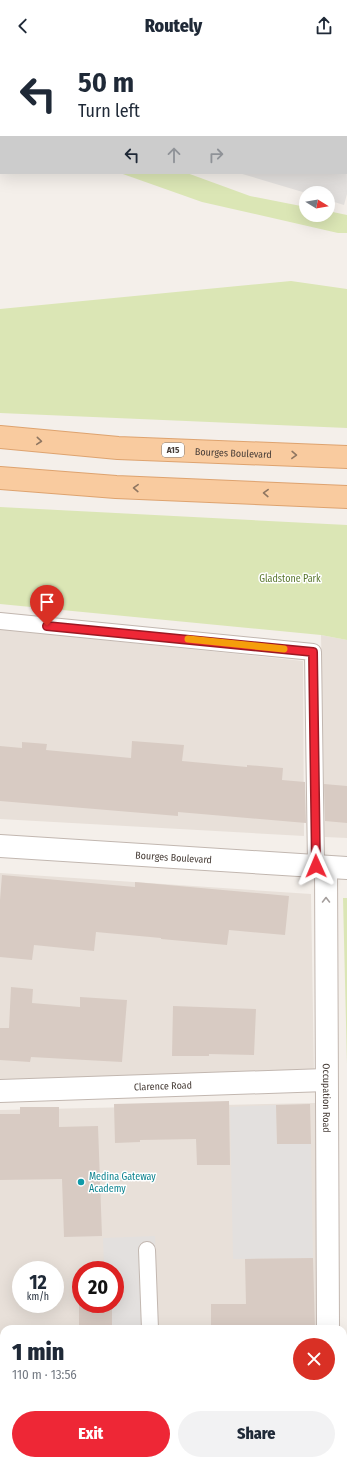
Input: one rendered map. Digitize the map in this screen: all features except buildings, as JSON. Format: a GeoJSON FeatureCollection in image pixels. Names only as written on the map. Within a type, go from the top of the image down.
{"type":"FeatureCollection","features":[{"type":"Feature","properties":{"kind":"main road","name":"Bourges Boulevard"},"geometry":{"type":"LineString","coordinates":[[0,437],[118,448],[347,457]]}},
{"type":"Feature","properties":{"kind":"main road"},"geometry":{"type":"LineString","coordinates":[[0,478],[116,487],[347,497]]}},
{"type":"Feature","properties":{"kind":"street","name":"Bourges Boulevard"},"geometry":{"type":"LineString","coordinates":[[0,846],[330,867]]}},
{"type":"Feature","properties":{"kind":"street","name":"Occupation Road"},"geometry":{"type":"LineString","coordinates":[[328,1325],[326,933],[330,867]]}},
{"type":"Feature","properties":{"kind":"street","name":"Clarence Road"},"geometry":{"type":"LineString","coordinates":[[0,1091],[326,1080]]}},
{"type":"Feature","properties":{"kind":"lane"},"geometry":{"type":"LineString","coordinates":[[0,621],[313,652],[330,867]]}},
{"type":"Feature","properties":{"kind":"lane"},"geometry":{"type":"LineString","coordinates":[[147,1250],[150,1325]]}},
{"type":"Feature","properties":{"kind":"shaded area"},"geometry":{"type":"Polygon","coordinates":[[[242,174],[347,174],[347,194],[344,205],[335,202],[335,186],[299,186],[299,191],[242,174]]]}},
{"type":"Feature","properties":{"kind":"shaded area"},"geometry":{"type":"Polygon","coordinates":[[[0,629],[303,661],[304,836],[0,819],[0,629]]]}},
{"type":"Feature","properties":{"kind":"shaded area"},"geometry":{"type":"Polygon","coordinates":[[[321,635],[347,640],[347,838],[325,837],[321,635]]]}},
{"type":"Feature","properties":{"kind":"shaded area"},"geometry":{"type":"Polygon","coordinates":[[[0,873],[311,894],[314,1074],[0,1080],[0,873]]]}},
{"type":"Feature","properties":{"kind":"shaded area"},"geometry":{"type":"Polygon","coordinates":[[[315,1103],[319,1325],[0,1325],[0,1110],[315,1103]]]}},
{"type":"Feature","properties":{"kind":"shaded area"},"geometry":{"type":"Polygon","coordinates":[[[276,1105],[277,1144],[311,1144],[313,1258],[233,1259],[230,1107],[276,1105]]]}},
{"type":"Feature","properties":{"kind":"shaded area"},"geometry":{"type":"Polygon","coordinates":[[[155,1236],[158,1325],[106,1325],[105,1313],[124,1313],[124,1261],[104,1261],[103,1238],[155,1236]]]}},
{"type":"Feature","properties":{"kind":"green space"},"geometry":{"type":"Polygon","coordinates":[[[123,174],[190,174],[250,196],[299,206],[299,222],[335,222],[335,212],[347,215],[347,233],[338,233],[202,202],[123,174]]]}},
{"type":"Feature","properties":{"kind":"green space"},"geometry":{"type":"Polygon","coordinates":[[[291,281],[347,289],[347,428],[0,413],[0,309],[291,281]]]}},
{"type":"Feature","properties":{"kind":"green space","name":"Gladstone Park"},"geometry":{"type":"Polygon","coordinates":[[[0,507],[347,525],[347,640],[321,635],[0,604],[0,507]]]}},
{"type":"Feature","properties":{"kind":"green space"},"geometry":{"type":"Polygon","coordinates":[[[343,898],[347,898],[347,1064],[343,898]]]}},
{"type":"Feature","properties":{"kind":"slow traffic"},"geometry":{"type":"LineString","coordinates":[[188,639],[284,649]]}},
{"type":"Feature","properties":{"kind":"place","name":"Medina Gateway Academy"},"geometry":{"type":"Point","coordinates":[81,1182]}},
{"type":"Feature","properties":{"kind":"route"},"geometry":{"type":"LineString","coordinates":[[47,626],[313,652],[316,866]]}}]}
